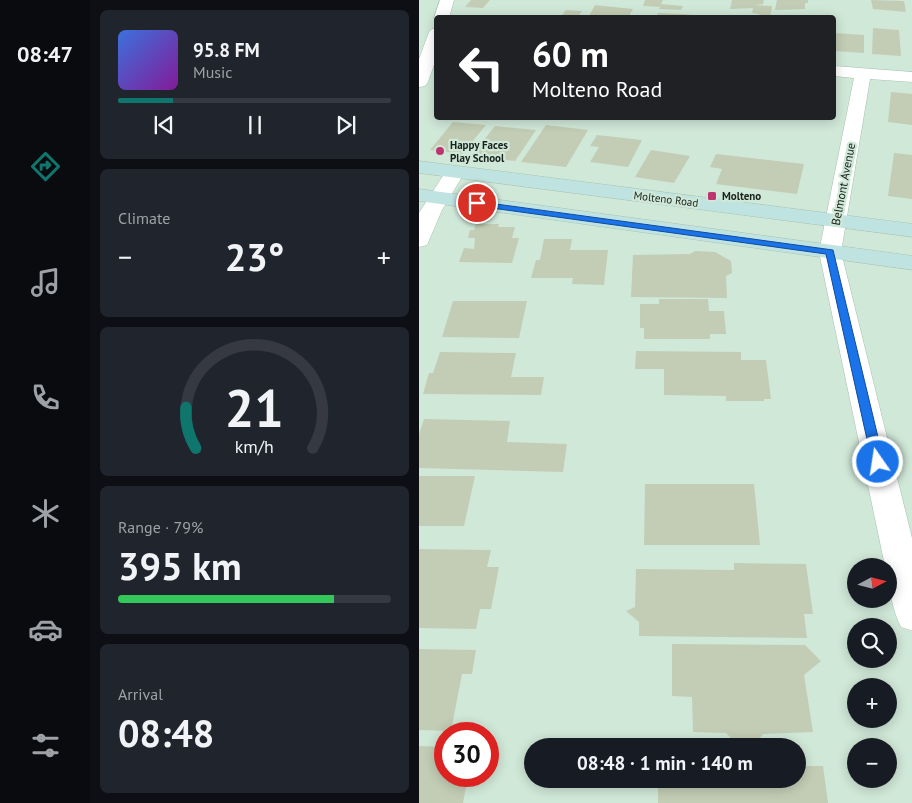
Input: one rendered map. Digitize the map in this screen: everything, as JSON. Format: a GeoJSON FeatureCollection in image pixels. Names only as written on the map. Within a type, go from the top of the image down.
{"type":"FeatureCollection","features":[{"type":"Feature","properties":{"kind":"street"},"geometry":{"type":"LineString","coordinates":[[442,15],[447,0]]}},
{"type":"Feature","properties":{"kind":"street"},"geometry":{"type":"LineString","coordinates":[[419,82],[434,41]]}},
{"type":"Feature","properties":{"kind":"street"},"geometry":{"type":"LineString","coordinates":[[836,71],[912,77]]}},
{"type":"Feature","properties":{"kind":"street","name":"Belmont Avenue"},"geometry":{"type":"LineString","coordinates":[[863,73],[830,252],[912,616]]}},
{"type":"Feature","properties":{"kind":"street","name":"Molteno Road"},"geometry":{"type":"LineString","coordinates":[[419,167],[912,231]]}},
{"type":"Feature","properties":{"kind":"street"},"geometry":{"type":"LineString","coordinates":[[429,196],[455,172]]}},
{"type":"Feature","properties":{"kind":"street"},"geometry":{"type":"LineString","coordinates":[[419,240],[431,210],[429,196]]}},
{"type":"Feature","properties":{"kind":"street"},"geometry":{"type":"LineString","coordinates":[[429,196],[912,263]]}},
{"type":"Feature","properties":{"kind":"building"},"geometry":{"type":"Polygon","coordinates":[[[471,0],[490,0],[483,8],[465,7],[471,0]]]}},
{"type":"Feature","properties":{"kind":"building"},"geometry":{"type":"Polygon","coordinates":[[[645,0],[663,0],[661,4],[683,6],[681,10],[659,9],[660,7],[643,6],[645,0]]]}},
{"type":"Feature","properties":{"kind":"building"},"geometry":{"type":"Polygon","coordinates":[[[732,0],[764,0],[763,4],[755,5],[772,6],[770,15],[752,13],[753,8],[730,9],[732,0]]]}},
{"type":"Feature","properties":{"kind":"building"},"geometry":{"type":"Polygon","coordinates":[[[777,0],[808,0],[808,3],[805,3],[805,9],[775,10],[777,0]]]}},
{"type":"Feature","properties":{"kind":"building"},"geometry":{"type":"Polygon","coordinates":[[[871,0],[904,1],[906,12],[873,9],[871,0]]]}},
{"type":"Feature","properties":{"kind":"building"},"geometry":{"type":"Polygon","coordinates":[[[595,5],[633,9],[630,15],[590,15],[595,5]]]}},
{"type":"Feature","properties":{"kind":"building"},"geometry":{"type":"Polygon","coordinates":[[[566,10],[582,11],[579,15],[562,15],[566,10]]]}},
{"type":"Feature","properties":{"kind":"building"},"geometry":{"type":"Polygon","coordinates":[[[658,13],[692,15],[657,15],[658,13]]]}},
{"type":"Feature","properties":{"kind":"building"},"geometry":{"type":"Polygon","coordinates":[[[873,28],[899,30],[901,56],[872,54],[873,28]]]}},
{"type":"Feature","properties":{"kind":"building"},"geometry":{"type":"Polygon","coordinates":[[[836,33],[864,35],[864,53],[836,51],[836,33]]]}},
{"type":"Feature","properties":{"kind":"building"},"geometry":{"type":"Polygon","coordinates":[[[891,92],[913,94],[913,125],[888,122],[891,92]]]}},
{"type":"Feature","properties":{"kind":"building"},"geometry":{"type":"Polygon","coordinates":[[[453,122],[486,125],[462,154],[430,150],[453,122]]]}},
{"type":"Feature","properties":{"kind":"building"},"geometry":{"type":"Polygon","coordinates":[[[546,125],[588,130],[566,167],[521,162],[546,125]]]}},
{"type":"Feature","properties":{"kind":"building"},"geometry":{"type":"Polygon","coordinates":[[[495,126],[536,130],[515,161],[471,156],[495,126]]]}},
{"type":"Feature","properties":{"kind":"building"},"geometry":{"type":"Polygon","coordinates":[[[597,135],[642,140],[628,167],[590,162],[599,147],[590,146],[597,135]]]}},
{"type":"Feature","properties":{"kind":"building"},"geometry":{"type":"Polygon","coordinates":[[[651,150],[690,156],[674,183],[635,177],[651,150]]]}},
{"type":"Feature","properties":{"kind":"building"},"geometry":{"type":"Polygon","coordinates":[[[894,153],[913,155],[913,199],[888,196],[894,153]]]}},
{"type":"Feature","properties":{"kind":"building"},"geometry":{"type":"Polygon","coordinates":[[[716,154],[804,164],[797,194],[716,184],[722,169],[710,167],[716,154]]]}},
{"type":"Feature","properties":{"kind":"building"},"geometry":{"type":"Polygon","coordinates":[[[476,224],[499,224],[498,227],[515,227],[512,238],[519,238],[512,263],[459,262],[464,248],[474,249],[475,238],[468,238],[470,230],[474,230],[476,224]]]}},
{"type":"Feature","properties":{"kind":"building"},"geometry":{"type":"Polygon","coordinates":[[[544,239],[572,239],[570,250],[608,250],[604,285],[572,284],[573,278],[531,278],[536,260],[540,260],[544,239]]]}},
{"type":"Feature","properties":{"kind":"building"},"geometry":{"type":"Polygon","coordinates":[[[695,251],[715,252],[731,261],[732,273],[726,276],[727,298],[631,297],[633,255],[690,254],[695,251]]]}},
{"type":"Feature","properties":{"kind":"building"},"geometry":{"type":"Polygon","coordinates":[[[659,299],[708,299],[709,311],[724,311],[726,334],[710,334],[710,339],[644,339],[644,328],[640,328],[640,304],[659,304],[659,299]]]}},
{"type":"Feature","properties":{"kind":"building"},"geometry":{"type":"Polygon","coordinates":[[[453,301],[527,301],[519,338],[442,337],[453,301]]]}},
{"type":"Feature","properties":{"kind":"building"},"geometry":{"type":"Polygon","coordinates":[[[636,351],[741,352],[741,360],[766,360],[771,399],[764,399],[764,401],[726,401],[726,396],[664,395],[664,369],[635,369],[636,351]]]}},
{"type":"Feature","properties":{"kind":"building"},"geometry":{"type":"Polygon","coordinates":[[[440,352],[516,353],[511,377],[544,377],[541,395],[423,394],[429,373],[433,373],[440,352]]]}},
{"type":"Feature","properties":{"kind":"building"},"geometry":{"type":"Polygon","coordinates":[[[424,419],[510,421],[507,442],[567,444],[563,472],[419,468],[419,434],[424,419]]]}},
{"type":"Feature","properties":{"kind":"building"},"geometry":{"type":"Polygon","coordinates":[[[419,476],[475,476],[464,526],[419,526],[419,476]]]}},
{"type":"Feature","properties":{"kind":"building"},"geometry":{"type":"Polygon","coordinates":[[[645,484],[754,484],[760,545],[644,545],[645,484]]]}},
{"type":"Feature","properties":{"kind":"building"},"geometry":{"type":"Polygon","coordinates":[[[419,549],[491,550],[487,567],[499,567],[491,609],[480,609],[476,629],[419,628],[419,549]]]}},
{"type":"Feature","properties":{"kind":"building"},"geometry":{"type":"Polygon","coordinates":[[[734,563],[806,564],[813,614],[804,614],[807,638],[639,636],[639,622],[626,611],[635,607],[636,569],[734,570],[734,563]]]}},
{"type":"Feature","properties":{"kind":"building"},"geometry":{"type":"Polygon","coordinates":[[[672,644],[805,645],[821,661],[804,675],[813,732],[763,734],[760,738],[731,738],[726,733],[693,732],[692,697],[672,696],[672,644]]]}},
{"type":"Feature","properties":{"kind":"building"},"geometry":{"type":"Polygon","coordinates":[[[419,649],[476,650],[472,674],[462,674],[453,722],[434,722],[434,730],[419,730],[419,649]]]}},
{"type":"Feature","properties":{"kind":"building"},"geometry":{"type":"Polygon","coordinates":[[[419,746],[434,747],[434,787],[466,787],[463,803],[419,803],[419,746]]]}},
{"type":"Feature","properties":{"kind":"building"},"geometry":{"type":"Polygon","coordinates":[[[806,766],[823,766],[828,803],[658,803],[658,788],[806,788],[806,766]]]}},
{"type":"Feature","properties":{"kind":"place","name":"Happy Faces Play School"},"geometry":{"type":"Point","coordinates":[440,151]}},
{"type":"Feature","properties":{"kind":"place","name":"Molteno"},"geometry":{"type":"Point","coordinates":[712,196]}},
{"type":"Feature","properties":{"kind":"route"},"geometry":{"type":"LineString","coordinates":[[477,203],[830,252],[878,462]]}}]}
